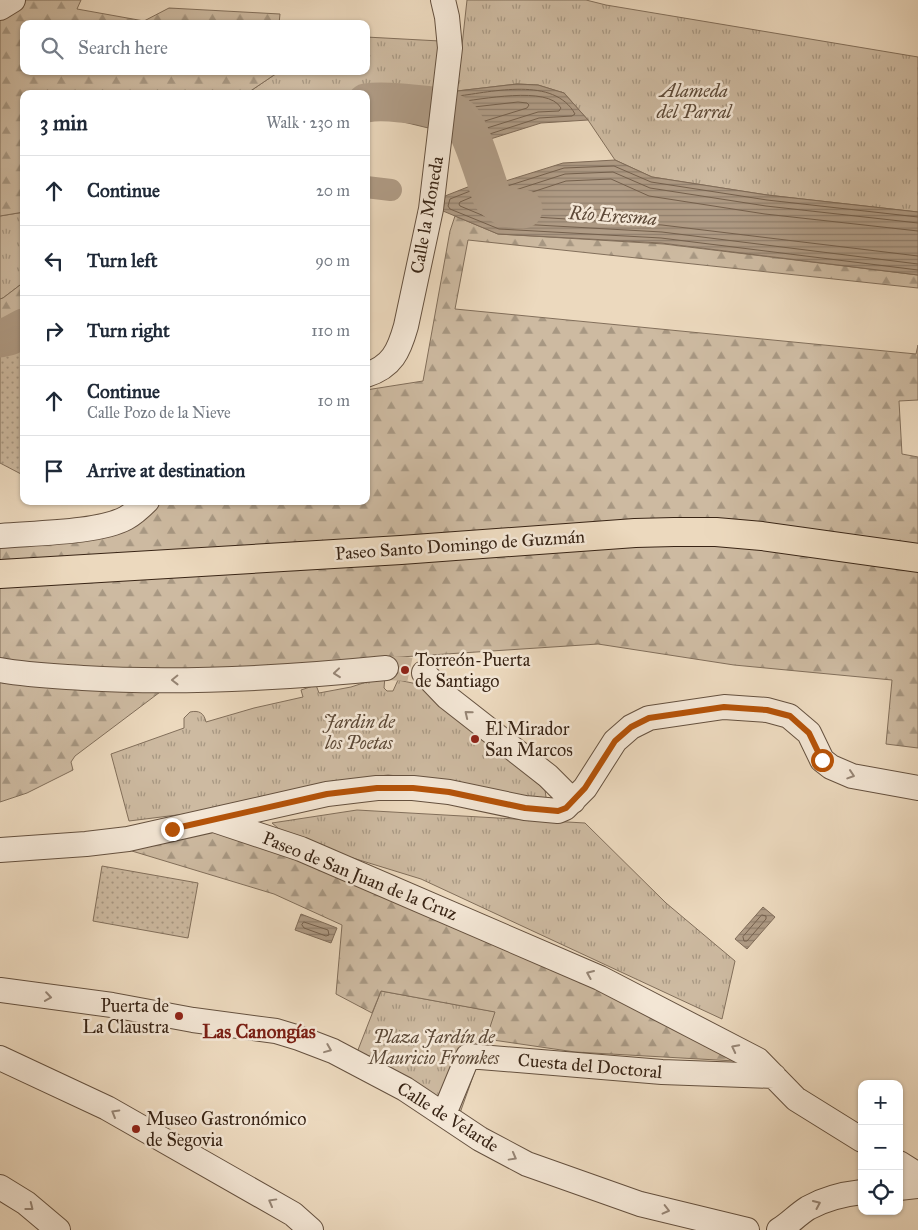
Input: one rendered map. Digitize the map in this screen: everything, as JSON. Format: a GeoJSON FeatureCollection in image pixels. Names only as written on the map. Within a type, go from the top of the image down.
{"type":"FeatureCollection","features":[{"type":"Feature","properties":{"kind":"main road","name":"Paseo Santo Domingo de Guzmán"},"geometry":{"type":"LineString","coordinates":[[0,574],[674,532],[716,532],[762,536],[918,558]]}},
{"type":"Feature","properties":{"kind":"street"},"geometry":{"type":"LineString","coordinates":[[0,8],[13,0]]}},
{"type":"Feature","properties":{"kind":"street","name":"Calle la Moneda"},"geometry":{"type":"LineString","coordinates":[[370,373],[378,370],[391,360],[400,343],[406,326],[430,209],[450,38],[443,0]]}},
{"type":"Feature","properties":{"kind":"street"},"geometry":{"type":"LineString","coordinates":[[0,536],[83,529],[108,524],[126,518],[142,505]]}},
{"type":"Feature","properties":{"kind":"street"},"geometry":{"type":"LineString","coordinates":[[0,670],[24,674],[129,680],[264,678],[386,668]]}},
{"type":"Feature","properties":{"kind":"street"},"geometry":{"type":"LineString","coordinates":[[424,673],[447,697],[548,776],[573,801],[585,788],[615,741],[631,727],[649,718],[724,707],[767,710],[790,716],[809,733],[822,760],[831,767],[852,776],[918,788]]}},
{"type":"Feature","properties":{"kind":"street","name":"Paseo de San Juan de la Cruz"},"geometry":{"type":"LineString","coordinates":[[213,819],[280,806],[327,794],[377,788],[413,788],[449,792],[525,808],[558,811],[566,808],[573,801]]}},
{"type":"Feature","properties":{"kind":"street"},"geometry":{"type":"LineString","coordinates":[[0,850],[128,839],[213,819]]}},
{"type":"Feature","properties":{"kind":"street","name":"Paseo de San Juan de la Cruz"},"geometry":{"type":"LineString","coordinates":[[213,819],[301,849],[600,978],[758,1060],[796,1099],[858,1138]]}},
{"type":"Feature","properties":{"kind":"street","name":"Calle de Velarde"},"geometry":{"type":"LineString","coordinates":[[0,990],[112,1005],[193,1020],[276,1031],[333,1051],[405,1089],[480,1139],[527,1164],[640,1204],[747,1230]]}},
{"type":"Feature","properties":{"kind":"street","name":"Cuesta del Doctoral"},"geometry":{"type":"LineString","coordinates":[[444,1114],[468,1056],[662,1072],[774,1076]]}},
{"type":"Feature","properties":{"kind":"street"},"geometry":{"type":"LineString","coordinates":[[0,1058],[108,1108],[293,1214],[311,1230]]}},
{"type":"Feature","properties":{"kind":"street"},"geometry":{"type":"LineString","coordinates":[[903,1166],[918,1175]]}},
{"type":"Feature","properties":{"kind":"street"},"geometry":{"type":"LineString","coordinates":[[903,1188],[918,1186]]}},
{"type":"Feature","properties":{"kind":"street"},"geometry":{"type":"LineString","coordinates":[[0,1187],[26,1204],[58,1230]]}},
{"type":"Feature","properties":{"kind":"street"},"geometry":{"type":"LineString","coordinates":[[785,1228],[807,1209],[821,1202],[858,1193]]}},
{"type":"Feature","properties":{"kind":"green space"},"geometry":{"type":"Polygon","coordinates":[[[21,0],[81,0],[77,9],[138,20],[20,20],[20,75],[274,75],[252,90],[20,90],[20,213],[0,216],[0,12],[21,0]]]}},
{"type":"Feature","properties":{"kind":"green space","name":"Alameda del Parral"},"geometry":{"type":"Polygon","coordinates":[[[467,0],[586,0],[606,5],[918,57],[918,212],[767,195],[652,177],[615,160],[588,120],[564,93],[538,85],[517,84],[457,91],[467,0]]]}},
{"type":"Feature","properties":{"kind":"green space"},"geometry":{"type":"Polygon","coordinates":[[[169,8],[280,14],[279,20],[146,20],[169,8]]]}},
{"type":"Feature","properties":{"kind":"green space"},"geometry":{"type":"Polygon","coordinates":[[[370,37],[440,41],[433,89],[379,86],[365,90],[252,90],[274,75],[370,75],[370,37]]]}},
{"type":"Feature","properties":{"kind":"green space"},"geometry":{"type":"Polygon","coordinates":[[[20,213],[20,285],[0,299],[0,216],[20,213]]]}},
{"type":"Feature","properties":{"kind":"green space"},"geometry":{"type":"Polygon","coordinates":[[[455,216],[498,234],[664,244],[918,275],[918,288],[468,240],[455,309],[916,354],[918,345],[918,400],[899,401],[902,454],[918,457],[918,748],[886,744],[892,680],[734,665],[598,644],[188,671],[75,756],[71,762],[73,770],[27,793],[0,802],[0,530],[136,516],[148,505],[370,505],[370,389],[423,381],[450,231],[455,216]]]}},
{"type":"Feature","properties":{"kind":"green space"},"geometry":{"type":"Polygon","coordinates":[[[20,285],[20,341],[0,341],[0,299],[20,285]]]}},
{"type":"Feature","properties":{"kind":"green space"},"geometry":{"type":"Polygon","coordinates":[[[0,341],[20,341],[20,473],[0,463],[0,341]]]}},
{"type":"Feature","properties":{"kind":"green space","name":"Jardin de los Poetas"},"geometry":{"type":"Polygon","coordinates":[[[385,676],[384,688],[387,691],[393,691],[398,680],[422,685],[545,790],[546,797],[543,800],[436,780],[388,775],[326,782],[201,812],[129,821],[111,754],[184,728],[184,718],[190,712],[196,711],[201,713],[206,722],[254,708],[303,697],[301,690],[316,685],[319,693],[351,687],[385,676]]]}},
{"type":"Feature","properties":{"kind":"green space"},"geometry":{"type":"Polygon","coordinates":[[[357,810],[585,823],[666,903],[735,961],[722,1019],[421,879],[291,839],[272,823],[357,810]]]}},
{"type":"Feature","properties":{"kind":"green space"},"geometry":{"type":"Polygon","coordinates":[[[211,825],[616,992],[735,1061],[575,1052],[486,1039],[495,1012],[381,991],[372,1013],[336,994],[342,925],[274,894],[122,848],[211,825]]]}},
{"type":"Feature","properties":{"kind":"green space"},"geometry":{"type":"Polygon","coordinates":[[[102,866],[198,883],[188,938],[93,921],[102,866]]]}},
{"type":"Feature","properties":{"kind":"green space","name":"Plaza Jardín de Mauricio Fromkes"},"geometry":{"type":"Polygon","coordinates":[[[381,991],[496,1012],[460,1113],[356,1055],[381,991]]]}},
{"type":"Feature","properties":{"kind":"water"},"geometry":{"type":"Polygon","coordinates":[[[517,84],[538,85],[564,93],[588,120],[541,123],[462,148],[453,134],[383,117],[370,118],[370,90],[365,90],[379,86],[457,91],[517,84]]]}},
{"type":"Feature","properties":{"kind":"water"},"geometry":{"type":"Polygon","coordinates":[[[615,160],[652,177],[767,195],[918,212],[918,275],[661,243],[498,234],[443,211],[445,196],[493,177],[496,184],[563,163],[615,160]]]}},
{"type":"Feature","properties":{"kind":"water"},"geometry":{"type":"Polygon","coordinates":[[[763,907],[775,917],[747,949],[735,939],[763,907]]]}},
{"type":"Feature","properties":{"kind":"water"},"geometry":{"type":"Polygon","coordinates":[[[301,914],[337,928],[331,943],[295,930],[301,914]]]}},
{"type":"Feature","properties":{"kind":"waterway","name":"Río Eresma"},"geometry":{"type":"LineString","coordinates":[[370,102],[425,105],[444,109],[455,114],[465,124],[492,197],[506,207],[523,209]]}},
{"type":"Feature","properties":{"kind":"waterway"},"geometry":{"type":"LineString","coordinates":[[370,187],[391,190]]}},
{"type":"Feature","properties":{"kind":"waterway","name":"Río Eresma"},"geometry":{"type":"LineString","coordinates":[[0,338],[20,330]]}},
{"type":"Feature","properties":{"kind":"tunnel"},"geometry":{"type":"LineString","coordinates":[[386,668],[406,669],[424,673]]}},
{"type":"Feature","properties":{"kind":"place","name":"Torreón-Puerta de Santiago"},"geometry":{"type":"Point","coordinates":[405,670]}},
{"type":"Feature","properties":{"kind":"place","name":"El Mirador San Marcos"},"geometry":{"type":"Point","coordinates":[475,739]}},
{"type":"Feature","properties":{"kind":"place","name":"Puerta de La Claustra"},"geometry":{"type":"Point","coordinates":[179,1016]}},
{"type":"Feature","properties":{"kind":"place","name":"Museo Gastronómico de Segovia"},"geometry":{"type":"Point","coordinates":[136,1129]}},
{"type":"Feature","properties":{"kind":"district","name":"Las Canongías"},"geometry":{"type":"Point","coordinates":[259,1031]}},
{"type":"Feature","properties":{"kind":"route"},"geometry":{"type":"LineString","coordinates":[[172,829],[327,794],[377,788],[413,788],[449,792],[525,808],[558,811],[566,808],[585,788],[615,741],[631,727],[649,718],[724,707],[767,710],[790,716],[809,733],[822,760]]}}]}
